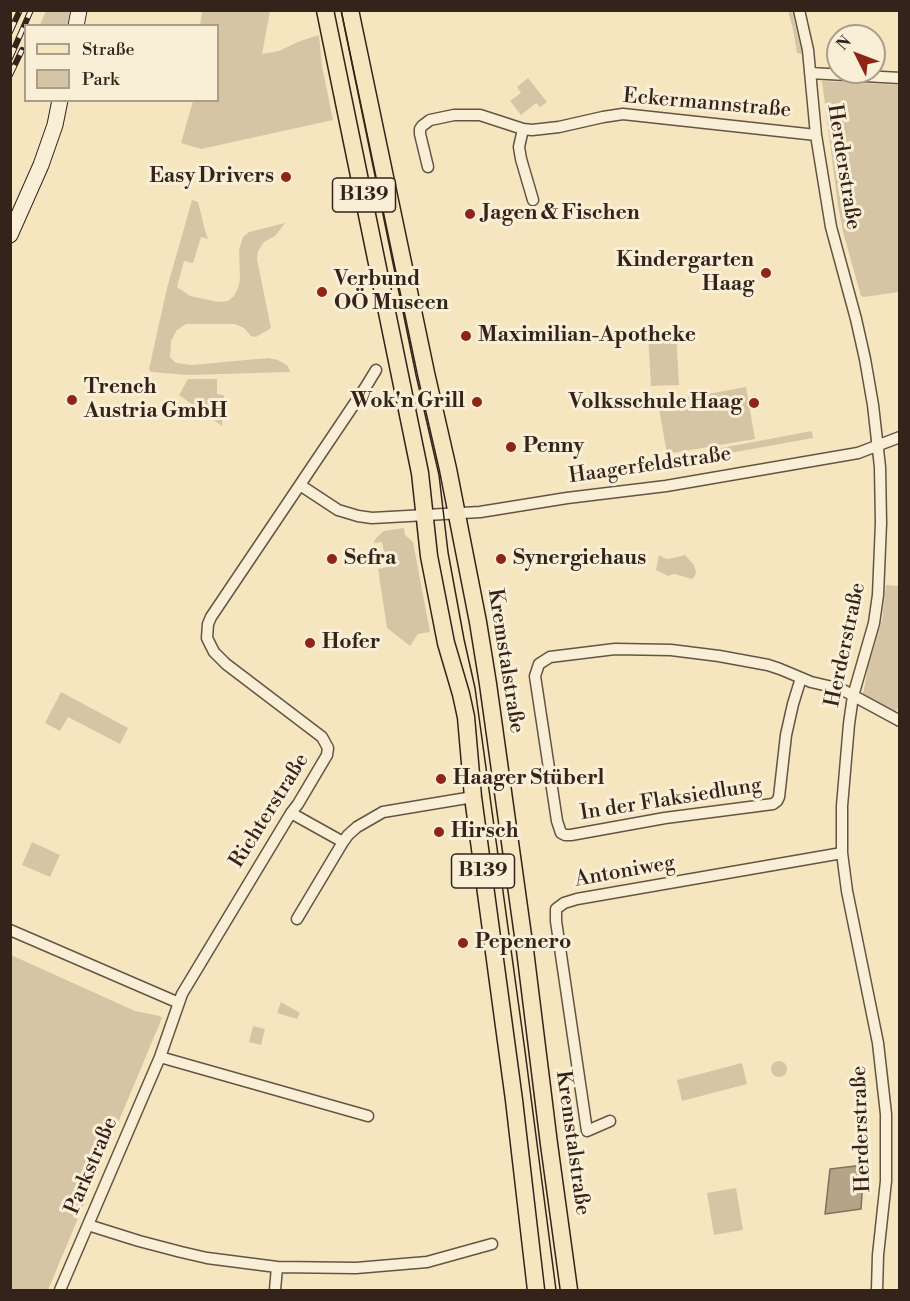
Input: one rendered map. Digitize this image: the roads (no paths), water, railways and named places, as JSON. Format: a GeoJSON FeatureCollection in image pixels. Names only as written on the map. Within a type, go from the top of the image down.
{"type":"FeatureCollection","features":[{"type":"Feature","properties":{"kind":"main road","name":"B139"},"geometry":{"type":"LineString","coordinates":[[325,10],[420,473],[429,556],[446,643],[466,717],[473,797],[514,1100],[536,1290]]}},
{"type":"Feature","properties":{"kind":"main road","name":"Kremstalstraße"},"geometry":{"type":"LineString","coordinates":[[350,10],[478,622],[525,950],[569,1290]]}},
{"type":"Feature","properties":{"kind":"street","name":"Herderstraße"},"geometry":{"type":"LineString","coordinates":[[799,10],[808,50],[816,135],[831,227],[865,359],[880,467],[881,523],[878,596],[874,622],[853,696],[843,796],[842,853],[847,891],[878,1043],[884,1095],[886,1181],[877,1290]]}},
{"type":"Feature","properties":{"kind":"street"},"geometry":{"type":"LineString","coordinates":[[810,73],[900,78]]}},
{"type":"Feature","properties":{"kind":"street"},"geometry":{"type":"LineString","coordinates":[[10,236],[41,165],[55,125],[60,102]]}},
{"type":"Feature","properties":{"kind":"street","name":"Eckermannstraße"},"geometry":{"type":"LineString","coordinates":[[428,167],[420,132],[422,126],[430,120],[454,115],[472,114],[523,129],[542,129],[623,114],[816,135]]}},
{"type":"Feature","properties":{"kind":"street"},"geometry":{"type":"LineString","coordinates":[[523,129],[519,147],[533,200]]}},
{"type":"Feature","properties":{"kind":"street","name":"Richterstraße"},"geometry":{"type":"LineString","coordinates":[[179,1004],[193,976],[327,755],[328,748],[322,737],[214,652],[207,638],[208,624],[376,370]]}},
{"type":"Feature","properties":{"kind":"street","name":"Haagerfeldstraße"},"geometry":{"type":"LineString","coordinates":[[425,516],[480,512],[567,498],[666,486],[858,453],[900,437]]}},
{"type":"Feature","properties":{"kind":"street"},"geometry":{"type":"LineString","coordinates":[[300,485],[338,510],[358,516],[372,518],[425,516]]}},
{"type":"Feature","properties":{"kind":"street","name":"In der Flaksiedlung"},"geometry":{"type":"LineString","coordinates":[[801,678],[786,738],[778,797],[773,804],[665,818],[571,836],[561,833],[557,821],[536,676],[539,664],[550,657],[615,649],[671,650],[719,656],[768,665],[801,678],[841,689],[900,721]]}},
{"type":"Feature","properties":{"kind":"street"},"geometry":{"type":"LineString","coordinates":[[297,919],[343,842],[357,827],[383,812],[473,797]]}},
{"type":"Feature","properties":{"kind":"street"},"geometry":{"type":"LineString","coordinates":[[291,813],[343,842]]}},
{"type":"Feature","properties":{"kind":"street","name":"Antoniweg"},"geometry":{"type":"LineString","coordinates":[[610,1121],[587,1131],[556,909],[564,903],[577,899],[842,853]]}},
{"type":"Feature","properties":{"kind":"street"},"geometry":{"type":"LineString","coordinates":[[10,930],[179,1004]]}},
{"type":"Feature","properties":{"kind":"street","name":"Parkstraße"},"geometry":{"type":"LineString","coordinates":[[60,1290],[160,1057],[179,1004]]}},
{"type":"Feature","properties":{"kind":"street"},"geometry":{"type":"LineString","coordinates":[[160,1057],[368,1116]]}},
{"type":"Feature","properties":{"kind":"street"},"geometry":{"type":"LineString","coordinates":[[88,1225],[138,1241],[207,1258],[277,1267],[356,1268],[427,1262],[492,1244]]}},
{"type":"Feature","properties":{"kind":"street"},"geometry":{"type":"LineString","coordinates":[[275,1290],[277,1267]]}},
{"type":"Feature","properties":{"kind":"tram line"},"geometry":{"type":"LineString","coordinates":[[341,10],[416,375],[439,475],[448,552],[475,688],[556,1290]]}},
{"type":"Feature","properties":{"kind":"railway"},"geometry":{"type":"LineString","coordinates":[[10,32],[20,10]]}},
{"type":"Feature","properties":{"kind":"railway"},"geometry":{"type":"LineString","coordinates":[[25,24],[31,10]]}},
{"type":"Feature","properties":{"kind":"railway"},"geometry":{"type":"LineString","coordinates":[[10,58],[24,26]]}},
{"type":"Feature","properties":{"kind":"railway"},"geometry":{"type":"LineString","coordinates":[[10,75],[22,50]]}},
{"type":"Feature","properties":{"kind":"place","name":"Easy Drivers"},"geometry":{"type":"Point","coordinates":[286,177]}},
{"type":"Feature","properties":{"kind":"place","name":"Jagen & Fischen"},"geometry":{"type":"Point","coordinates":[470,214]}},
{"type":"Feature","properties":{"kind":"place","name":"Kindergarten Haag"},"geometry":{"type":"Point","coordinates":[766,273]}},
{"type":"Feature","properties":{"kind":"place","name":"Verbund OÖ Museen"},"geometry":{"type":"Point","coordinates":[322,292]}},
{"type":"Feature","properties":{"kind":"place","name":"Maximilian-Apotheke"},"geometry":{"type":"Point","coordinates":[466,336]}},
{"type":"Feature","properties":{"kind":"place","name":"Trench Austria GmbH"},"geometry":{"type":"Point","coordinates":[72,400]}},
{"type":"Feature","properties":{"kind":"place","name":"Wok'n Grill"},"geometry":{"type":"Point","coordinates":[477,402]}},
{"type":"Feature","properties":{"kind":"place","name":"Volksschule Haag"},"geometry":{"type":"Point","coordinates":[754,403]}},
{"type":"Feature","properties":{"kind":"place","name":"Penny"},"geometry":{"type":"Point","coordinates":[511,447]}},
{"type":"Feature","properties":{"kind":"place","name":"Sefra"},"geometry":{"type":"Point","coordinates":[332,559]}},
{"type":"Feature","properties":{"kind":"place","name":"Synergiehaus"},"geometry":{"type":"Point","coordinates":[501,559]}},
{"type":"Feature","properties":{"kind":"place","name":"Hofer"},"geometry":{"type":"Point","coordinates":[310,643]}},
{"type":"Feature","properties":{"kind":"place","name":"Haager Stüberl"},"geometry":{"type":"Point","coordinates":[441,779]}},
{"type":"Feature","properties":{"kind":"place","name":"Hirsch"},"geometry":{"type":"Point","coordinates":[439,832]}},
{"type":"Feature","properties":{"kind":"place","name":"Pepenero"},"geometry":{"type":"Point","coordinates":[463,943]}}]}
